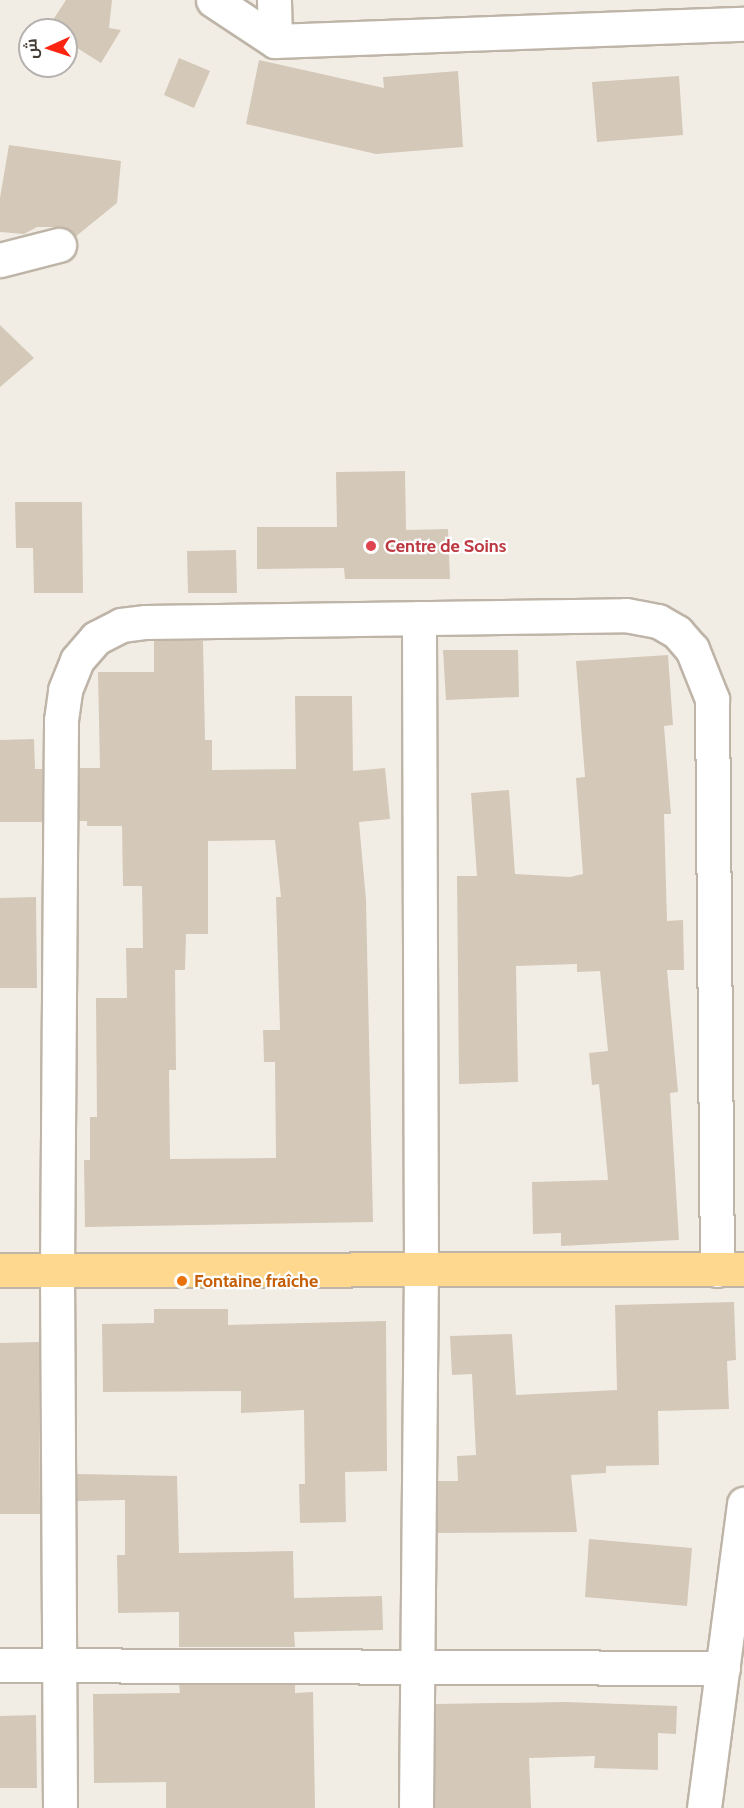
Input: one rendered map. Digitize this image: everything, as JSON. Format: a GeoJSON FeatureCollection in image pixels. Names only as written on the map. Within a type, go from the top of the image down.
{"type":"FeatureCollection","features":[{"type":"Feature","properties":{"kind":"main road"},"geometry":{"type":"LineString","coordinates":[[0,1270],[421,1268],[730,1270]]}},
{"type":"Feature","properties":{"kind":"street"},"geometry":{"type":"LineString","coordinates":[[213,0],[275,41],[744,24]]}},
{"type":"Feature","properties":{"kind":"street"},"geometry":{"type":"LineString","coordinates":[[274,0],[275,41]]}},
{"type":"Feature","properties":{"kind":"street"},"geometry":{"type":"LineString","coordinates":[[0,260],[59,245]]}},
{"type":"Feature","properties":{"kind":"street"},"geometry":{"type":"LineString","coordinates":[[60,1808],[57,1270],[61,720],[64,690],[77,660],[96,638],[121,625],[146,622],[419,618],[636,617],[658,621],[677,632],[692,649],[704,671],[712,699],[730,1270]]}},
{"type":"Feature","properties":{"kind":"street"},"geometry":{"type":"LineString","coordinates":[[416,1808],[421,1268],[419,618]]}},
{"type":"Feature","properties":{"kind":"street"},"geometry":{"type":"LineString","coordinates":[[704,1808],[744,1504]]}},
{"type":"Feature","properties":{"kind":"street"},"geometry":{"type":"LineString","coordinates":[[0,1665],[723,1668]]}},
{"type":"Feature","properties":{"kind":"building"},"geometry":{"type":"Polygon","coordinates":[[[66,0],[112,0],[109,28],[121,30],[101,63],[78,49],[78,18],[54,18],[66,0]]]}},
{"type":"Feature","properties":{"kind":"building"},"geometry":{"type":"Polygon","coordinates":[[[179,58],[210,71],[194,108],[164,95],[179,58]]]}},
{"type":"Feature","properties":{"kind":"building"},"geometry":{"type":"Polygon","coordinates":[[[259,60],[384,88],[383,77],[458,71],[463,147],[376,154],[246,124],[259,60]]]}},
{"type":"Feature","properties":{"kind":"building"},"geometry":{"type":"Polygon","coordinates":[[[679,76],[683,135],[597,142],[592,82],[679,76]]]}},
{"type":"Feature","properties":{"kind":"building"},"geometry":{"type":"Polygon","coordinates":[[[9,145],[121,161],[117,203],[75,237],[64,227],[37,227],[24,234],[0,232],[0,198],[9,145]]]}},
{"type":"Feature","properties":{"kind":"building"},"geometry":{"type":"Polygon","coordinates":[[[0,325],[34,358],[0,387],[0,325]]]}},
{"type":"Feature","properties":{"kind":"building"},"geometry":{"type":"Polygon","coordinates":[[[405,471],[406,530],[448,529],[450,579],[345,579],[344,568],[257,569],[257,527],[337,527],[336,472],[405,471]]]}},
{"type":"Feature","properties":{"kind":"building"},"geometry":{"type":"Polygon","coordinates":[[[15,502],[82,502],[83,593],[34,593],[33,548],[16,548],[15,502]]]}},
{"type":"Feature","properties":{"kind":"building"},"geometry":{"type":"Polygon","coordinates":[[[236,550],[237,593],[188,593],[187,551],[236,550]]]}},
{"type":"Feature","properties":{"kind":"building"},"geometry":{"type":"Polygon","coordinates":[[[154,641],[203,641],[205,740],[212,740],[212,770],[296,769],[295,696],[352,696],[353,771],[385,768],[390,819],[359,822],[366,900],[373,1222],[85,1227],[84,1160],[90,1160],[90,1117],[97,1117],[96,998],[127,998],[126,948],[143,948],[142,886],[123,886],[122,826],[87,826],[87,821],[79,821],[79,768],[100,768],[98,672],[154,672],[154,641]],[[275,840],[208,841],[208,934],[186,934],[185,970],[175,970],[176,1070],[169,1070],[170,1159],[276,1158],[275,1062],[264,1062],[263,1030],[280,1030],[276,897],[281,897],[275,840]]]}},
{"type":"Feature","properties":{"kind":"building"},"geometry":{"type":"Polygon","coordinates":[[[443,650],[518,650],[519,697],[446,700],[443,650]]]}},
{"type":"Feature","properties":{"kind":"building"},"geometry":{"type":"Polygon","coordinates":[[[668,655],[673,725],[664,726],[671,814],[664,814],[667,921],[683,920],[684,970],[667,970],[678,1092],[670,1093],[679,1240],[561,1246],[561,1233],[533,1234],[532,1182],[608,1180],[599,1084],[592,1085],[589,1053],[608,1051],[600,971],[577,972],[577,964],[516,966],[518,1082],[459,1084],[457,876],[477,876],[471,793],[509,790],[515,874],[570,877],[583,874],[576,778],[585,777],[576,661],[668,655]]]}},
{"type":"Feature","properties":{"kind":"building"},"geometry":{"type":"Polygon","coordinates":[[[34,739],[35,769],[42,769],[42,822],[0,822],[0,740],[34,739]]]}},
{"type":"Feature","properties":{"kind":"building"},"geometry":{"type":"Polygon","coordinates":[[[36,897],[37,988],[0,988],[0,898],[36,897]]]}},
{"type":"Feature","properties":{"kind":"building"},"geometry":{"type":"Polygon","coordinates":[[[734,1302],[736,1360],[727,1361],[729,1409],[658,1411],[659,1465],[606,1466],[606,1473],[571,1475],[577,1532],[437,1533],[438,1481],[458,1481],[457,1456],[476,1455],[472,1374],[452,1375],[450,1336],[512,1334],[516,1395],[617,1390],[615,1305],[734,1302]]]}},
{"type":"Feature","properties":{"kind":"building"},"geometry":{"type":"Polygon","coordinates":[[[154,1309],[228,1309],[228,1325],[386,1321],[387,1471],[345,1472],[346,1522],[300,1523],[299,1484],[305,1484],[304,1410],[241,1413],[241,1391],[103,1392],[102,1324],[154,1323],[154,1309]]]}},
{"type":"Feature","properties":{"kind":"building"},"geometry":{"type":"Polygon","coordinates":[[[39,1342],[40,1514],[0,1514],[0,1343],[39,1342]]]}},
{"type":"Feature","properties":{"kind":"building"},"geometry":{"type":"Polygon","coordinates":[[[77,1474],[177,1476],[179,1553],[293,1551],[294,1598],[382,1596],[383,1630],[294,1632],[295,1647],[179,1647],[179,1612],[118,1613],[117,1555],[125,1555],[125,1500],[77,1501],[77,1474]]]}},
{"type":"Feature","properties":{"kind":"building"},"geometry":{"type":"Polygon","coordinates":[[[589,1539],[692,1548],[687,1606],[585,1597],[589,1539]]]}},
{"type":"Feature","properties":{"kind":"building"},"geometry":{"type":"Polygon","coordinates":[[[179,1684],[295,1685],[295,1693],[313,1692],[315,1808],[166,1808],[166,1782],[94,1783],[93,1694],[180,1693],[179,1684]]]}},
{"type":"Feature","properties":{"kind":"building"},"geometry":{"type":"Polygon","coordinates":[[[566,1702],[677,1706],[676,1734],[658,1733],[658,1770],[594,1768],[595,1756],[529,1758],[531,1808],[435,1808],[436,1704],[566,1702]]]}},
{"type":"Feature","properties":{"kind":"building"},"geometry":{"type":"Polygon","coordinates":[[[36,1715],[37,1788],[0,1788],[0,1716],[36,1715]]]}},
{"type":"Feature","properties":{"kind":"place","name":"Centre de Soins"},"geometry":{"type":"Point","coordinates":[371,546]}},
{"type":"Feature","properties":{"kind":"place","name":"Fontaine fraîche"},"geometry":{"type":"Point","coordinates":[182,1281]}}]}
